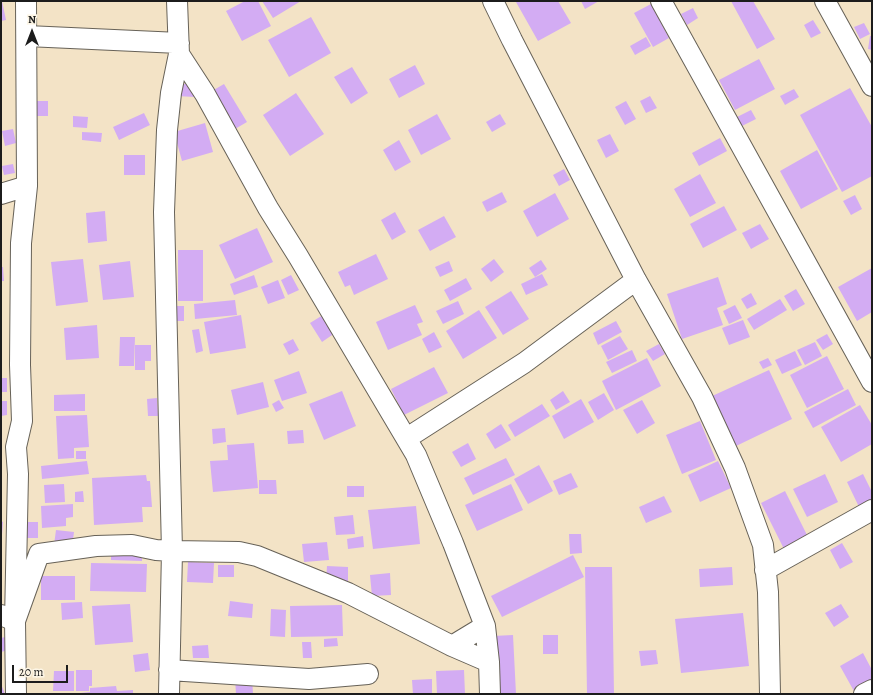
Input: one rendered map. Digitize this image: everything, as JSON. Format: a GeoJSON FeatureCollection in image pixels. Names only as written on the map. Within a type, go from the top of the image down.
{"type":"FeatureCollection","features":[{"type":"Feature","properties":{"kind":"street"},"geometry":{"type":"LineString","coordinates":[[16,694],[8,618],[18,474],[16,447],[22,421],[20,365],[21,243],[27,186],[26,1]]}},
{"type":"Feature","properties":{"kind":"street"},"geometry":{"type":"LineString","coordinates":[[169,694],[172,552],[164,212],[167,130],[171,93],[179,48],[178,1]]}},
{"type":"Feature","properties":{"kind":"street"},"geometry":{"type":"LineString","coordinates":[[493,1],[636,280],[702,397],[735,468],[763,545],[768,592],[770,694]]}},
{"type":"Feature","properties":{"kind":"street"},"geometry":{"type":"LineString","coordinates":[[661,1],[872,382]]}},
{"type":"Feature","properties":{"kind":"street"},"geometry":{"type":"LineString","coordinates":[[825,1],[867,68],[872,86]]}},
{"type":"Feature","properties":{"kind":"street"},"geometry":{"type":"LineString","coordinates":[[27,36],[179,48]]}},
{"type":"Feature","properties":{"kind":"street"},"geometry":{"type":"LineString","coordinates":[[179,48],[268,208],[407,438],[431,488],[485,626],[489,662],[490,694]]}},
{"type":"Feature","properties":{"kind":"street"},"geometry":{"type":"LineString","coordinates":[[1,194],[27,186]]}},
{"type":"Feature","properties":{"kind":"street"},"geometry":{"type":"LineString","coordinates":[[407,438],[524,363],[636,280]]}},
{"type":"Feature","properties":{"kind":"street"},"geometry":{"type":"LineString","coordinates":[[765,570],[872,510]]}},
{"type":"Feature","properties":{"kind":"street"},"geometry":{"type":"LineString","coordinates":[[8,618],[40,554],[96,546],[132,545],[172,552],[239,552],[257,556],[348,593],[452,646],[489,662]]}},
{"type":"Feature","properties":{"kind":"street"},"geometry":{"type":"LineString","coordinates":[[452,646],[485,626]]}},
{"type":"Feature","properties":{"kind":"street"},"geometry":{"type":"LineString","coordinates":[[170,670],[309,678],[368,674]]}},
{"type":"Feature","properties":{"kind":"street"},"geometry":{"type":"LineString","coordinates":[[864,694],[872,690]]}},
{"type":"Feature","properties":{"kind":"building"},"geometry":{"type":"Polygon","coordinates":[[[1,1],[6,20],[1,21],[1,1]]]}},
{"type":"Feature","properties":{"kind":"building"},"geometry":{"type":"Polygon","coordinates":[[[245,1],[258,1],[271,26],[242,41],[226,11],[245,1]]]}},
{"type":"Feature","properties":{"kind":"building"},"geometry":{"type":"Polygon","coordinates":[[[262,1],[301,1],[273,18],[262,1]]]}},
{"type":"Feature","properties":{"kind":"building"},"geometry":{"type":"Polygon","coordinates":[[[558,1],[571,23],[538,41],[516,2],[558,1]]]}},
{"type":"Feature","properties":{"kind":"building"},"geometry":{"type":"Polygon","coordinates":[[[581,1],[599,1],[585,9],[581,1]]]}},
{"type":"Feature","properties":{"kind":"building"},"geometry":{"type":"Polygon","coordinates":[[[731,1],[753,1],[775,39],[757,49],[731,1]]]}},
{"type":"Feature","properties":{"kind":"building"},"geometry":{"type":"Polygon","coordinates":[[[651,4],[669,38],[653,47],[634,13],[651,4]]]}},
{"type":"Feature","properties":{"kind":"building"},"geometry":{"type":"Polygon","coordinates":[[[693,8],[698,18],[687,25],[681,14],[693,8]]]}},
{"type":"Feature","properties":{"kind":"building"},"geometry":{"type":"Polygon","coordinates":[[[311,17],[331,53],[289,77],[268,40],[311,17]]]}},
{"type":"Feature","properties":{"kind":"building"},"geometry":{"type":"Polygon","coordinates":[[[813,20],[821,33],[811,38],[804,25],[813,20]]]}},
{"type":"Feature","properties":{"kind":"building"},"geometry":{"type":"Polygon","coordinates":[[[864,23],[870,34],[860,39],[854,27],[864,23]]]}},
{"type":"Feature","properties":{"kind":"building"},"geometry":{"type":"Polygon","coordinates":[[[870,36],[872,36],[872,50],[868,49],[870,36]]]}},
{"type":"Feature","properties":{"kind":"building"},"geometry":{"type":"Polygon","coordinates":[[[646,37],[651,46],[635,55],[630,46],[646,37]]]}},
{"type":"Feature","properties":{"kind":"building"},"geometry":{"type":"Polygon","coordinates":[[[759,59],[775,89],[735,110],[719,80],[759,59]]]}},
{"type":"Feature","properties":{"kind":"building"},"geometry":{"type":"Polygon","coordinates":[[[415,65],[425,84],[399,98],[389,79],[415,65]]]}},
{"type":"Feature","properties":{"kind":"building"},"geometry":{"type":"Polygon","coordinates":[[[352,67],[368,93],[351,104],[334,77],[352,67]]]}},
{"type":"Feature","properties":{"kind":"building"},"geometry":{"type":"Polygon","coordinates":[[[176,84],[195,84],[195,97],[176,96],[176,84]]]}},
{"type":"Feature","properties":{"kind":"building"},"geometry":{"type":"Polygon","coordinates":[[[224,84],[247,122],[235,129],[212,91],[224,84]]]}},
{"type":"Feature","properties":{"kind":"building"},"geometry":{"type":"Polygon","coordinates":[[[850,88],[872,127],[872,176],[842,192],[800,115],[850,88]]]}},
{"type":"Feature","properties":{"kind":"building"},"geometry":{"type":"Polygon","coordinates":[[[794,89],[799,97],[785,105],[780,96],[794,89]]]}},
{"type":"Feature","properties":{"kind":"building"},"geometry":{"type":"Polygon","coordinates":[[[296,93],[324,134],[290,156],[263,115],[296,93]]]}},
{"type":"Feature","properties":{"kind":"building"},"geometry":{"type":"Polygon","coordinates":[[[650,96],[657,108],[646,113],[640,101],[650,96]]]}},
{"type":"Feature","properties":{"kind":"building"},"geometry":{"type":"Polygon","coordinates":[[[31,101],[48,101],[48,116],[31,116],[31,101]]]}},
{"type":"Feature","properties":{"kind":"building"},"geometry":{"type":"Polygon","coordinates":[[[626,101],[636,119],[625,125],[615,107],[626,101]]]}},
{"type":"Feature","properties":{"kind":"building"},"geometry":{"type":"Polygon","coordinates":[[[751,110],[756,119],[740,127],[735,118],[751,110]]]}},
{"type":"Feature","properties":{"kind":"building"},"geometry":{"type":"Polygon","coordinates":[[[144,113],[150,125],[119,140],[113,127],[144,113]]]}},
{"type":"Feature","properties":{"kind":"building"},"geometry":{"type":"Polygon","coordinates":[[[437,114],[451,139],[421,155],[408,130],[437,114]]]}},
{"type":"Feature","properties":{"kind":"building"},"geometry":{"type":"Polygon","coordinates":[[[500,114],[506,124],[492,132],[486,122],[500,114]]]}},
{"type":"Feature","properties":{"kind":"building"},"geometry":{"type":"Polygon","coordinates":[[[73,116],[88,117],[87,128],[73,127],[73,116]]]}},
{"type":"Feature","properties":{"kind":"building"},"geometry":{"type":"Polygon","coordinates":[[[205,123],[213,152],[182,161],[174,132],[205,123]]]}},
{"type":"Feature","properties":{"kind":"building"},"geometry":{"type":"Polygon","coordinates":[[[13,129],[16,143],[5,146],[2,131],[13,129]]]}},
{"type":"Feature","properties":{"kind":"building"},"geometry":{"type":"Polygon","coordinates":[[[82,132],[102,133],[101,142],[82,140],[82,132]]]}},
{"type":"Feature","properties":{"kind":"building"},"geometry":{"type":"Polygon","coordinates":[[[610,134],[619,151],[606,158],[597,140],[610,134]]]}},
{"type":"Feature","properties":{"kind":"building"},"geometry":{"type":"Polygon","coordinates":[[[720,138],[727,151],[699,166],[692,153],[720,138]]]}},
{"type":"Feature","properties":{"kind":"building"},"geometry":{"type":"Polygon","coordinates":[[[399,140],[411,162],[395,171],[383,150],[399,140]]]}},
{"type":"Feature","properties":{"kind":"building"},"geometry":{"type":"Polygon","coordinates":[[[817,150],[838,189],[801,209],[780,171],[817,150]]]}},
{"type":"Feature","properties":{"kind":"building"},"geometry":{"type":"Polygon","coordinates":[[[124,155],[145,155],[145,175],[124,175],[124,155]]]}},
{"type":"Feature","properties":{"kind":"building"},"geometry":{"type":"Polygon","coordinates":[[[13,164],[15,173],[4,175],[2,166],[13,164]]]}},
{"type":"Feature","properties":{"kind":"building"},"geometry":{"type":"Polygon","coordinates":[[[564,169],[570,180],[559,186],[553,175],[564,169]]]}},
{"type":"Feature","properties":{"kind":"building"},"geometry":{"type":"Polygon","coordinates":[[[700,174],[716,203],[690,217],[674,189],[700,174]]]}},
{"type":"Feature","properties":{"kind":"building"},"geometry":{"type":"Polygon","coordinates":[[[502,192],[507,202],[487,212],[482,202],[502,192]]]}},
{"type":"Feature","properties":{"kind":"building"},"geometry":{"type":"Polygon","coordinates":[[[555,193],[569,219],[537,237],[523,211],[555,193]]]}},
{"type":"Feature","properties":{"kind":"building"},"geometry":{"type":"Polygon","coordinates":[[[855,195],[862,209],[851,215],[843,201],[855,195]]]}},
{"type":"Feature","properties":{"kind":"building"},"geometry":{"type":"Polygon","coordinates":[[[724,206],[737,230],[703,248],[690,224],[724,206]]]}},
{"type":"Feature","properties":{"kind":"building"},"geometry":{"type":"Polygon","coordinates":[[[105,211],[107,241],[88,243],[86,213],[105,211]]]}},
{"type":"Feature","properties":{"kind":"building"},"geometry":{"type":"Polygon","coordinates":[[[395,212],[406,232],[392,240],[381,220],[395,212]]]}},
{"type":"Feature","properties":{"kind":"building"},"geometry":{"type":"Polygon","coordinates":[[[444,216],[456,237],[430,251],[418,230],[444,216]]]}},
{"type":"Feature","properties":{"kind":"building"},"geometry":{"type":"Polygon","coordinates":[[[760,224],[769,239],[751,249],[742,233],[760,224]]]}},
{"type":"Feature","properties":{"kind":"building"},"geometry":{"type":"Polygon","coordinates":[[[257,228],[273,262],[235,279],[219,245],[257,228]]]}},
{"type":"Feature","properties":{"kind":"building"},"geometry":{"type":"Polygon","coordinates":[[[178,250],[203,250],[203,301],[178,301],[178,250]]]}},
{"type":"Feature","properties":{"kind":"building"},"geometry":{"type":"Polygon","coordinates":[[[376,254],[388,279],[354,295],[350,285],[345,287],[338,272],[376,254]]]}},
{"type":"Feature","properties":{"kind":"building"},"geometry":{"type":"Polygon","coordinates":[[[83,259],[88,302],[56,306],[51,262],[83,259]]]}},
{"type":"Feature","properties":{"kind":"building"},"geometry":{"type":"Polygon","coordinates":[[[494,259],[504,272],[491,282],[481,269],[494,259]]]}},
{"type":"Feature","properties":{"kind":"building"},"geometry":{"type":"Polygon","coordinates":[[[541,260],[547,269],[535,277],[529,268],[541,260]]]}},
{"type":"Feature","properties":{"kind":"building"},"geometry":{"type":"Polygon","coordinates":[[[130,261],[134,297],[103,300],[99,265],[130,261]]]}},
{"type":"Feature","properties":{"kind":"building"},"geometry":{"type":"Polygon","coordinates":[[[449,261],[453,271],[440,277],[435,267],[449,261]]]}},
{"type":"Feature","properties":{"kind":"building"},"geometry":{"type":"Polygon","coordinates":[[[1,267],[3,267],[4,281],[1,281],[1,267]]]}},
{"type":"Feature","properties":{"kind":"building"},"geometry":{"type":"Polygon","coordinates":[[[872,268],[872,312],[857,321],[838,287],[872,268]]]}},
{"type":"Feature","properties":{"kind":"building"},"geometry":{"type":"Polygon","coordinates":[[[542,274],[548,285],[526,295],[521,284],[542,274]]]}},
{"type":"Feature","properties":{"kind":"building"},"geometry":{"type":"Polygon","coordinates":[[[254,275],[258,287],[234,295],[230,284],[254,275]]]}},
{"type":"Feature","properties":{"kind":"building"},"geometry":{"type":"Polygon","coordinates":[[[291,275],[299,290],[288,295],[281,280],[291,275]]]}},
{"type":"Feature","properties":{"kind":"building"},"geometry":{"type":"Polygon","coordinates":[[[718,277],[727,304],[717,308],[723,325],[682,339],[667,294],[718,277]]]}},
{"type":"Feature","properties":{"kind":"building"},"geometry":{"type":"Polygon","coordinates":[[[466,278],[472,289],[450,301],[444,290],[466,278]]]}},
{"type":"Feature","properties":{"kind":"building"},"geometry":{"type":"Polygon","coordinates":[[[278,280],[285,298],[268,304],[261,287],[278,280]]]}},
{"type":"Feature","properties":{"kind":"building"},"geometry":{"type":"Polygon","coordinates":[[[796,289],[805,304],[793,311],[784,296],[796,289]]]}},
{"type":"Feature","properties":{"kind":"building"},"geometry":{"type":"Polygon","coordinates":[[[511,291],[529,319],[503,335],[485,307],[511,291]]]}},
{"type":"Feature","properties":{"kind":"building"},"geometry":{"type":"Polygon","coordinates":[[[751,293],[757,304],[747,309],[741,299],[751,293]]]}},
{"type":"Feature","properties":{"kind":"building"},"geometry":{"type":"Polygon","coordinates":[[[780,299],[787,310],[754,330],[747,319],[780,299]]]}},
{"type":"Feature","properties":{"kind":"building"},"geometry":{"type":"Polygon","coordinates":[[[235,300],[237,315],[195,319],[194,304],[235,300]]]}},
{"type":"Feature","properties":{"kind":"building"},"geometry":{"type":"Polygon","coordinates":[[[458,301],[464,314],[443,324],[436,311],[458,301]]]}},
{"type":"Feature","properties":{"kind":"building"},"geometry":{"type":"Polygon","coordinates":[[[415,305],[423,322],[417,324],[422,335],[388,350],[376,322],[415,305]]]}},
{"type":"Feature","properties":{"kind":"building"},"geometry":{"type":"Polygon","coordinates":[[[735,305],[742,318],[729,324],[723,311],[735,305]]]}},
{"type":"Feature","properties":{"kind":"building"},"geometry":{"type":"Polygon","coordinates":[[[177,306],[184,306],[184,321],[177,321],[177,306]]]}},
{"type":"Feature","properties":{"kind":"building"},"geometry":{"type":"Polygon","coordinates":[[[479,310],[497,338],[463,359],[446,331],[479,310]]]}},
{"type":"Feature","properties":{"kind":"building"},"geometry":{"type":"Polygon","coordinates":[[[241,315],[246,348],[210,354],[204,322],[241,315]]]}},
{"type":"Feature","properties":{"kind":"building"},"geometry":{"type":"Polygon","coordinates":[[[323,315],[335,333],[322,342],[310,323],[323,315]]]}},
{"type":"Feature","properties":{"kind":"building"},"geometry":{"type":"Polygon","coordinates":[[[743,320],[750,337],[729,345],[722,328],[743,320]]]}},
{"type":"Feature","properties":{"kind":"building"},"geometry":{"type":"Polygon","coordinates":[[[616,321],[622,332],[598,345],[593,333],[616,321]]]}},
{"type":"Feature","properties":{"kind":"building"},"geometry":{"type":"Polygon","coordinates":[[[97,325],[99,358],[66,360],[64,328],[97,325]]]}},
{"type":"Feature","properties":{"kind":"building"},"geometry":{"type":"Polygon","coordinates":[[[199,329],[203,351],[196,353],[192,330],[199,329]]]}},
{"type":"Feature","properties":{"kind":"building"},"geometry":{"type":"Polygon","coordinates":[[[434,332],[442,347],[429,353],[422,339],[434,332]]]}},
{"type":"Feature","properties":{"kind":"building"},"geometry":{"type":"Polygon","coordinates":[[[827,334],[833,344],[823,350],[816,340],[827,334]]]}},
{"type":"Feature","properties":{"kind":"building"},"geometry":{"type":"Polygon","coordinates":[[[620,336],[628,349],[608,360],[601,346],[620,336]]]}},
{"type":"Feature","properties":{"kind":"building"},"geometry":{"type":"Polygon","coordinates":[[[120,337],[135,337],[134,366],[119,366],[120,337]]]}},
{"type":"Feature","properties":{"kind":"building"},"geometry":{"type":"Polygon","coordinates":[[[293,339],[299,350],[289,355],[283,344],[293,339]]]}},
{"type":"Feature","properties":{"kind":"building"},"geometry":{"type":"Polygon","coordinates":[[[815,342],[822,356],[805,365],[797,350],[815,342]]]}},
{"type":"Feature","properties":{"kind":"building"},"geometry":{"type":"Polygon","coordinates":[[[659,344],[665,354],[653,361],[646,351],[659,344]]]}},
{"type":"Feature","properties":{"kind":"building"},"geometry":{"type":"Polygon","coordinates":[[[135,345],[151,345],[151,361],[145,361],[145,370],[135,370],[135,345]]]}},
{"type":"Feature","properties":{"kind":"building"},"geometry":{"type":"Polygon","coordinates":[[[632,350],[637,361],[612,373],[606,362],[632,350]]]}},
{"type":"Feature","properties":{"kind":"building"},"geometry":{"type":"Polygon","coordinates":[[[795,351],[802,365],[782,374],[775,360],[795,351]]]}},
{"type":"Feature","properties":{"kind":"building"},"geometry":{"type":"Polygon","coordinates":[[[827,356],[844,389],[807,408],[790,375],[827,356]]]}},
{"type":"Feature","properties":{"kind":"building"},"geometry":{"type":"Polygon","coordinates":[[[647,358],[661,386],[616,410],[602,381],[647,358]]]}},
{"type":"Feature","properties":{"kind":"building"},"geometry":{"type":"Polygon","coordinates":[[[768,358],[772,365],[763,369],[759,362],[768,358]]]}},
{"type":"Feature","properties":{"kind":"building"},"geometry":{"type":"Polygon","coordinates":[[[434,367],[448,393],[404,415],[391,389],[434,367]]]}},
{"type":"Feature","properties":{"kind":"building"},"geometry":{"type":"Polygon","coordinates":[[[769,370],[792,419],[734,447],[710,397],[769,370]]]}},
{"type":"Feature","properties":{"kind":"building"},"geometry":{"type":"Polygon","coordinates":[[[299,371],[307,393],[282,401],[274,380],[299,371]]]}},
{"type":"Feature","properties":{"kind":"building"},"geometry":{"type":"Polygon","coordinates":[[[1,378],[7,378],[7,392],[1,392],[1,378]]]}},
{"type":"Feature","properties":{"kind":"building"},"geometry":{"type":"Polygon","coordinates":[[[263,382],[269,407],[237,415],[231,390],[263,382]]]}},
{"type":"Feature","properties":{"kind":"building"},"geometry":{"type":"Polygon","coordinates":[[[848,389],[856,405],[813,428],[804,412],[848,389]]]}},
{"type":"Feature","properties":{"kind":"building"},"geometry":{"type":"Polygon","coordinates":[[[342,391],[356,426],[324,440],[309,404],[342,391]]]}},
{"type":"Feature","properties":{"kind":"building"},"geometry":{"type":"Polygon","coordinates":[[[563,391],[570,402],[556,410],[550,400],[563,391]]]}},
{"type":"Feature","properties":{"kind":"building"},"geometry":{"type":"Polygon","coordinates":[[[604,393],[614,410],[598,420],[588,402],[604,393]]]}},
{"type":"Feature","properties":{"kind":"building"},"geometry":{"type":"Polygon","coordinates":[[[85,394],[85,411],[54,411],[54,395],[85,394]]]}},
{"type":"Feature","properties":{"kind":"building"},"geometry":{"type":"Polygon","coordinates":[[[157,398],[158,416],[148,416],[147,399],[157,398]]]}},
{"type":"Feature","properties":{"kind":"building"},"geometry":{"type":"Polygon","coordinates":[[[581,399],[594,422],[564,439],[552,416],[581,399]]]}},
{"type":"Feature","properties":{"kind":"building"},"geometry":{"type":"Polygon","coordinates":[[[279,400],[284,408],[276,412],[272,404],[279,400]]]}},
{"type":"Feature","properties":{"kind":"building"},"geometry":{"type":"Polygon","coordinates":[[[642,400],[655,423],[637,434],[623,410],[642,400]]]}},
{"type":"Feature","properties":{"kind":"building"},"geometry":{"type":"Polygon","coordinates":[[[1,401],[7,401],[7,415],[1,416],[1,401]]]}},
{"type":"Feature","properties":{"kind":"building"},"geometry":{"type":"Polygon","coordinates":[[[542,404],[550,416],[515,437],[508,425],[542,404]]]}},
{"type":"Feature","properties":{"kind":"building"},"geometry":{"type":"Polygon","coordinates":[[[860,405],[872,425],[872,444],[841,462],[821,427],[860,405]]]}},
{"type":"Feature","properties":{"kind":"building"},"geometry":{"type":"Polygon","coordinates":[[[87,415],[89,447],[74,448],[74,458],[58,459],[56,416],[87,415]]]}},
{"type":"Feature","properties":{"kind":"building"},"geometry":{"type":"Polygon","coordinates":[[[700,421],[716,460],[682,474],[666,435],[700,421]]]}},
{"type":"Feature","properties":{"kind":"building"},"geometry":{"type":"Polygon","coordinates":[[[501,424],[511,440],[495,449],[486,434],[501,424]]]}},
{"type":"Feature","properties":{"kind":"building"},"geometry":{"type":"Polygon","coordinates":[[[225,428],[226,442],[213,444],[212,429],[225,428]]]}},
{"type":"Feature","properties":{"kind":"building"},"geometry":{"type":"Polygon","coordinates":[[[303,430],[304,443],[288,444],[287,431],[303,430]]]}},
{"type":"Feature","properties":{"kind":"building"},"geometry":{"type":"Polygon","coordinates":[[[254,443],[258,488],[213,492],[210,461],[228,460],[227,445],[254,443]]]}},
{"type":"Feature","properties":{"kind":"building"},"geometry":{"type":"Polygon","coordinates":[[[468,443],[476,459],[461,467],[452,452],[468,443]]]}},
{"type":"Feature","properties":{"kind":"building"},"geometry":{"type":"Polygon","coordinates":[[[76,451],[86,451],[86,459],[76,459],[76,451]]]}},
{"type":"Feature","properties":{"kind":"building"},"geometry":{"type":"Polygon","coordinates":[[[506,458],[515,475],[473,495],[464,478],[506,458]]]}},
{"type":"Feature","properties":{"kind":"building"},"geometry":{"type":"Polygon","coordinates":[[[87,461],[89,474],[42,479],[41,466],[87,461]]]}},
{"type":"Feature","properties":{"kind":"building"},"geometry":{"type":"Polygon","coordinates":[[[718,461],[731,488],[700,502],[688,475],[718,461]]]}},
{"type":"Feature","properties":{"kind":"building"},"geometry":{"type":"Polygon","coordinates":[[[539,465],[553,491],[528,504],[514,479],[539,465]]]}},
{"type":"Feature","properties":{"kind":"building"},"geometry":{"type":"Polygon","coordinates":[[[571,473],[578,487],[559,495],[553,481],[571,473]]]}},
{"type":"Feature","properties":{"kind":"building"},"geometry":{"type":"Polygon","coordinates":[[[825,474],[838,502],[807,517],[793,489],[825,474]]]}},
{"type":"Feature","properties":{"kind":"building"},"geometry":{"type":"Polygon","coordinates":[[[863,474],[872,492],[872,503],[860,509],[847,482],[863,474]]]}},
{"type":"Feature","properties":{"kind":"building"},"geometry":{"type":"Polygon","coordinates":[[[146,475],[147,481],[150,481],[152,507],[142,507],[143,522],[94,525],[92,478],[146,475]]]}},
{"type":"Feature","properties":{"kind":"building"},"geometry":{"type":"Polygon","coordinates":[[[259,480],[276,480],[277,494],[259,494],[259,480]]]}},
{"type":"Feature","properties":{"kind":"building"},"geometry":{"type":"Polygon","coordinates":[[[64,484],[65,502],[45,503],[44,485],[64,484]]]}},
{"type":"Feature","properties":{"kind":"building"},"geometry":{"type":"Polygon","coordinates":[[[511,484],[523,510],[477,531],[465,505],[511,484]]]}},
{"type":"Feature","properties":{"kind":"building"},"geometry":{"type":"Polygon","coordinates":[[[347,486],[364,486],[364,497],[347,497],[347,486]]]}},
{"type":"Feature","properties":{"kind":"building"},"geometry":{"type":"Polygon","coordinates":[[[83,491],[84,502],[75,502],[75,492],[83,491]]]}},
{"type":"Feature","properties":{"kind":"building"},"geometry":{"type":"Polygon","coordinates":[[[785,491],[808,537],[784,549],[761,503],[785,491]]]}},
{"type":"Feature","properties":{"kind":"building"},"geometry":{"type":"Polygon","coordinates":[[[664,496],[672,512],[646,523],[639,507],[664,496]]]}},
{"type":"Feature","properties":{"kind":"building"},"geometry":{"type":"Polygon","coordinates":[[[73,504],[73,517],[66,518],[66,526],[42,528],[41,506],[73,504]]]}},
{"type":"Feature","properties":{"kind":"building"},"geometry":{"type":"Polygon","coordinates":[[[416,506],[420,544],[373,549],[368,510],[416,506]]]}},
{"type":"Feature","properties":{"kind":"building"},"geometry":{"type":"Polygon","coordinates":[[[353,515],[355,534],[336,535],[334,517],[353,515]]]}},
{"type":"Feature","properties":{"kind":"building"},"geometry":{"type":"Polygon","coordinates":[[[1,521],[3,522],[2,535],[1,535],[1,521]]]}},
{"type":"Feature","properties":{"kind":"building"},"geometry":{"type":"Polygon","coordinates":[[[24,522],[38,522],[38,538],[24,538],[24,522]]]}},
{"type":"Feature","properties":{"kind":"building"},"geometry":{"type":"Polygon","coordinates":[[[56,530],[74,532],[72,547],[54,545],[56,530]]]}},
{"type":"Feature","properties":{"kind":"building"},"geometry":{"type":"Polygon","coordinates":[[[569,534],[581,534],[582,553],[570,554],[569,534]]]}},
{"type":"Feature","properties":{"kind":"building"},"geometry":{"type":"Polygon","coordinates":[[[363,536],[364,547],[348,549],[347,539],[363,536]]]}},
{"type":"Feature","properties":{"kind":"building"},"geometry":{"type":"Polygon","coordinates":[[[327,542],[329,560],[304,562],[302,544],[327,542]]]}},
{"type":"Feature","properties":{"kind":"building"},"geometry":{"type":"Polygon","coordinates":[[[842,543],[853,562],[840,569],[830,550],[842,543]]]}},
{"type":"Feature","properties":{"kind":"building"},"geometry":{"type":"Polygon","coordinates":[[[111,552],[142,552],[142,561],[111,560],[111,552]]]}},
{"type":"Feature","properties":{"kind":"building"},"geometry":{"type":"Polygon","coordinates":[[[573,555],[584,577],[502,617],[491,596],[573,555]]]}},
{"type":"Feature","properties":{"kind":"building"},"geometry":{"type":"Polygon","coordinates":[[[188,562],[214,563],[213,583],[187,582],[188,562]]]}},
{"type":"Feature","properties":{"kind":"building"},"geometry":{"type":"Polygon","coordinates":[[[91,563],[147,564],[146,592],[90,591],[91,563]]]}},
{"type":"Feature","properties":{"kind":"building"},"geometry":{"type":"Polygon","coordinates":[[[218,565],[234,565],[234,577],[218,577],[218,565]]]}},
{"type":"Feature","properties":{"kind":"building"},"geometry":{"type":"Polygon","coordinates":[[[327,566],[348,567],[348,582],[326,582],[327,566]]]}},
{"type":"Feature","properties":{"kind":"building"},"geometry":{"type":"Polygon","coordinates":[[[585,567],[612,567],[614,694],[587,694],[585,567]]]}},
{"type":"Feature","properties":{"kind":"building"},"geometry":{"type":"Polygon","coordinates":[[[732,567],[733,585],[700,587],[699,569],[732,567]]]}},
{"type":"Feature","properties":{"kind":"building"},"geometry":{"type":"Polygon","coordinates":[[[390,573],[391,595],[372,596],[370,575],[390,573]]]}},
{"type":"Feature","properties":{"kind":"building"},"geometry":{"type":"Polygon","coordinates":[[[41,576],[75,576],[75,600],[41,600],[41,576]]]}},
{"type":"Feature","properties":{"kind":"building"},"geometry":{"type":"Polygon","coordinates":[[[230,601],[253,604],[252,618],[228,616],[230,601]]]}},
{"type":"Feature","properties":{"kind":"building"},"geometry":{"type":"Polygon","coordinates":[[[82,602],[83,618],[62,620],[61,603],[82,602]]]}},
{"type":"Feature","properties":{"kind":"building"},"geometry":{"type":"Polygon","coordinates":[[[130,604],[133,642],[95,645],[92,606],[130,604]]]}},
{"type":"Feature","properties":{"kind":"building"},"geometry":{"type":"Polygon","coordinates":[[[841,604],[849,617],[834,627],[825,613],[841,604]]]}},
{"type":"Feature","properties":{"kind":"building"},"geometry":{"type":"Polygon","coordinates":[[[342,605],[343,636],[291,637],[290,606],[342,605]]]}},
{"type":"Feature","properties":{"kind":"building"},"geometry":{"type":"Polygon","coordinates":[[[271,609],[286,610],[285,637],[270,636],[271,609]]]}},
{"type":"Feature","properties":{"kind":"building"},"geometry":{"type":"Polygon","coordinates":[[[743,613],[749,666],[681,673],[675,619],[743,613]]]}},
{"type":"Feature","properties":{"kind":"building"},"geometry":{"type":"Polygon","coordinates":[[[513,635],[516,694],[496,694],[493,636],[513,635]]]}},
{"type":"Feature","properties":{"kind":"building"},"geometry":{"type":"Polygon","coordinates":[[[543,635],[558,635],[558,654],[543,654],[543,635]]]}},
{"type":"Feature","properties":{"kind":"building"},"geometry":{"type":"Polygon","coordinates":[[[5,637],[8,650],[1,652],[1,638],[5,637]]]}},
{"type":"Feature","properties":{"kind":"building"},"geometry":{"type":"Polygon","coordinates":[[[337,638],[338,646],[324,647],[324,639],[337,638]]]}},
{"type":"Feature","properties":{"kind":"building"},"geometry":{"type":"Polygon","coordinates":[[[302,642],[311,642],[312,658],[303,658],[302,642]]]}},
{"type":"Feature","properties":{"kind":"building"},"geometry":{"type":"Polygon","coordinates":[[[208,645],[209,658],[193,658],[192,646],[208,645]]]}},
{"type":"Feature","properties":{"kind":"building"},"geometry":{"type":"Polygon","coordinates":[[[656,650],[658,664],[641,666],[639,651],[656,650]]]}},
{"type":"Feature","properties":{"kind":"building"},"geometry":{"type":"Polygon","coordinates":[[[148,653],[150,670],[135,672],[133,655],[148,653]]]}},
{"type":"Feature","properties":{"kind":"building"},"geometry":{"type":"Polygon","coordinates":[[[863,653],[872,670],[872,683],[855,693],[840,666],[863,653]]]}},
{"type":"Feature","properties":{"kind":"building"},"geometry":{"type":"Polygon","coordinates":[[[76,670],[92,670],[92,686],[89,686],[89,691],[76,691],[76,670]]]}},
{"type":"Feature","properties":{"kind":"building"},"geometry":{"type":"Polygon","coordinates":[[[464,670],[465,694],[437,694],[436,671],[464,670]]]}},
{"type":"Feature","properties":{"kind":"building"},"geometry":{"type":"Polygon","coordinates":[[[54,671],[74,671],[74,691],[53,691],[54,671]]]}},
{"type":"Feature","properties":{"kind":"building"},"geometry":{"type":"Polygon","coordinates":[[[252,677],[253,694],[236,694],[235,678],[252,677]]]}},
{"type":"Feature","properties":{"kind":"building"},"geometry":{"type":"Polygon","coordinates":[[[432,679],[432,694],[413,694],[412,680],[432,679]]]}},
{"type":"Feature","properties":{"kind":"building"},"geometry":{"type":"Polygon","coordinates":[[[1,684],[5,694],[1,694],[1,684]]]}},
{"type":"Feature","properties":{"kind":"building"},"geometry":{"type":"Polygon","coordinates":[[[116,686],[117,691],[133,690],[133,694],[81,694],[90,692],[90,688],[116,686]]]}}]}
